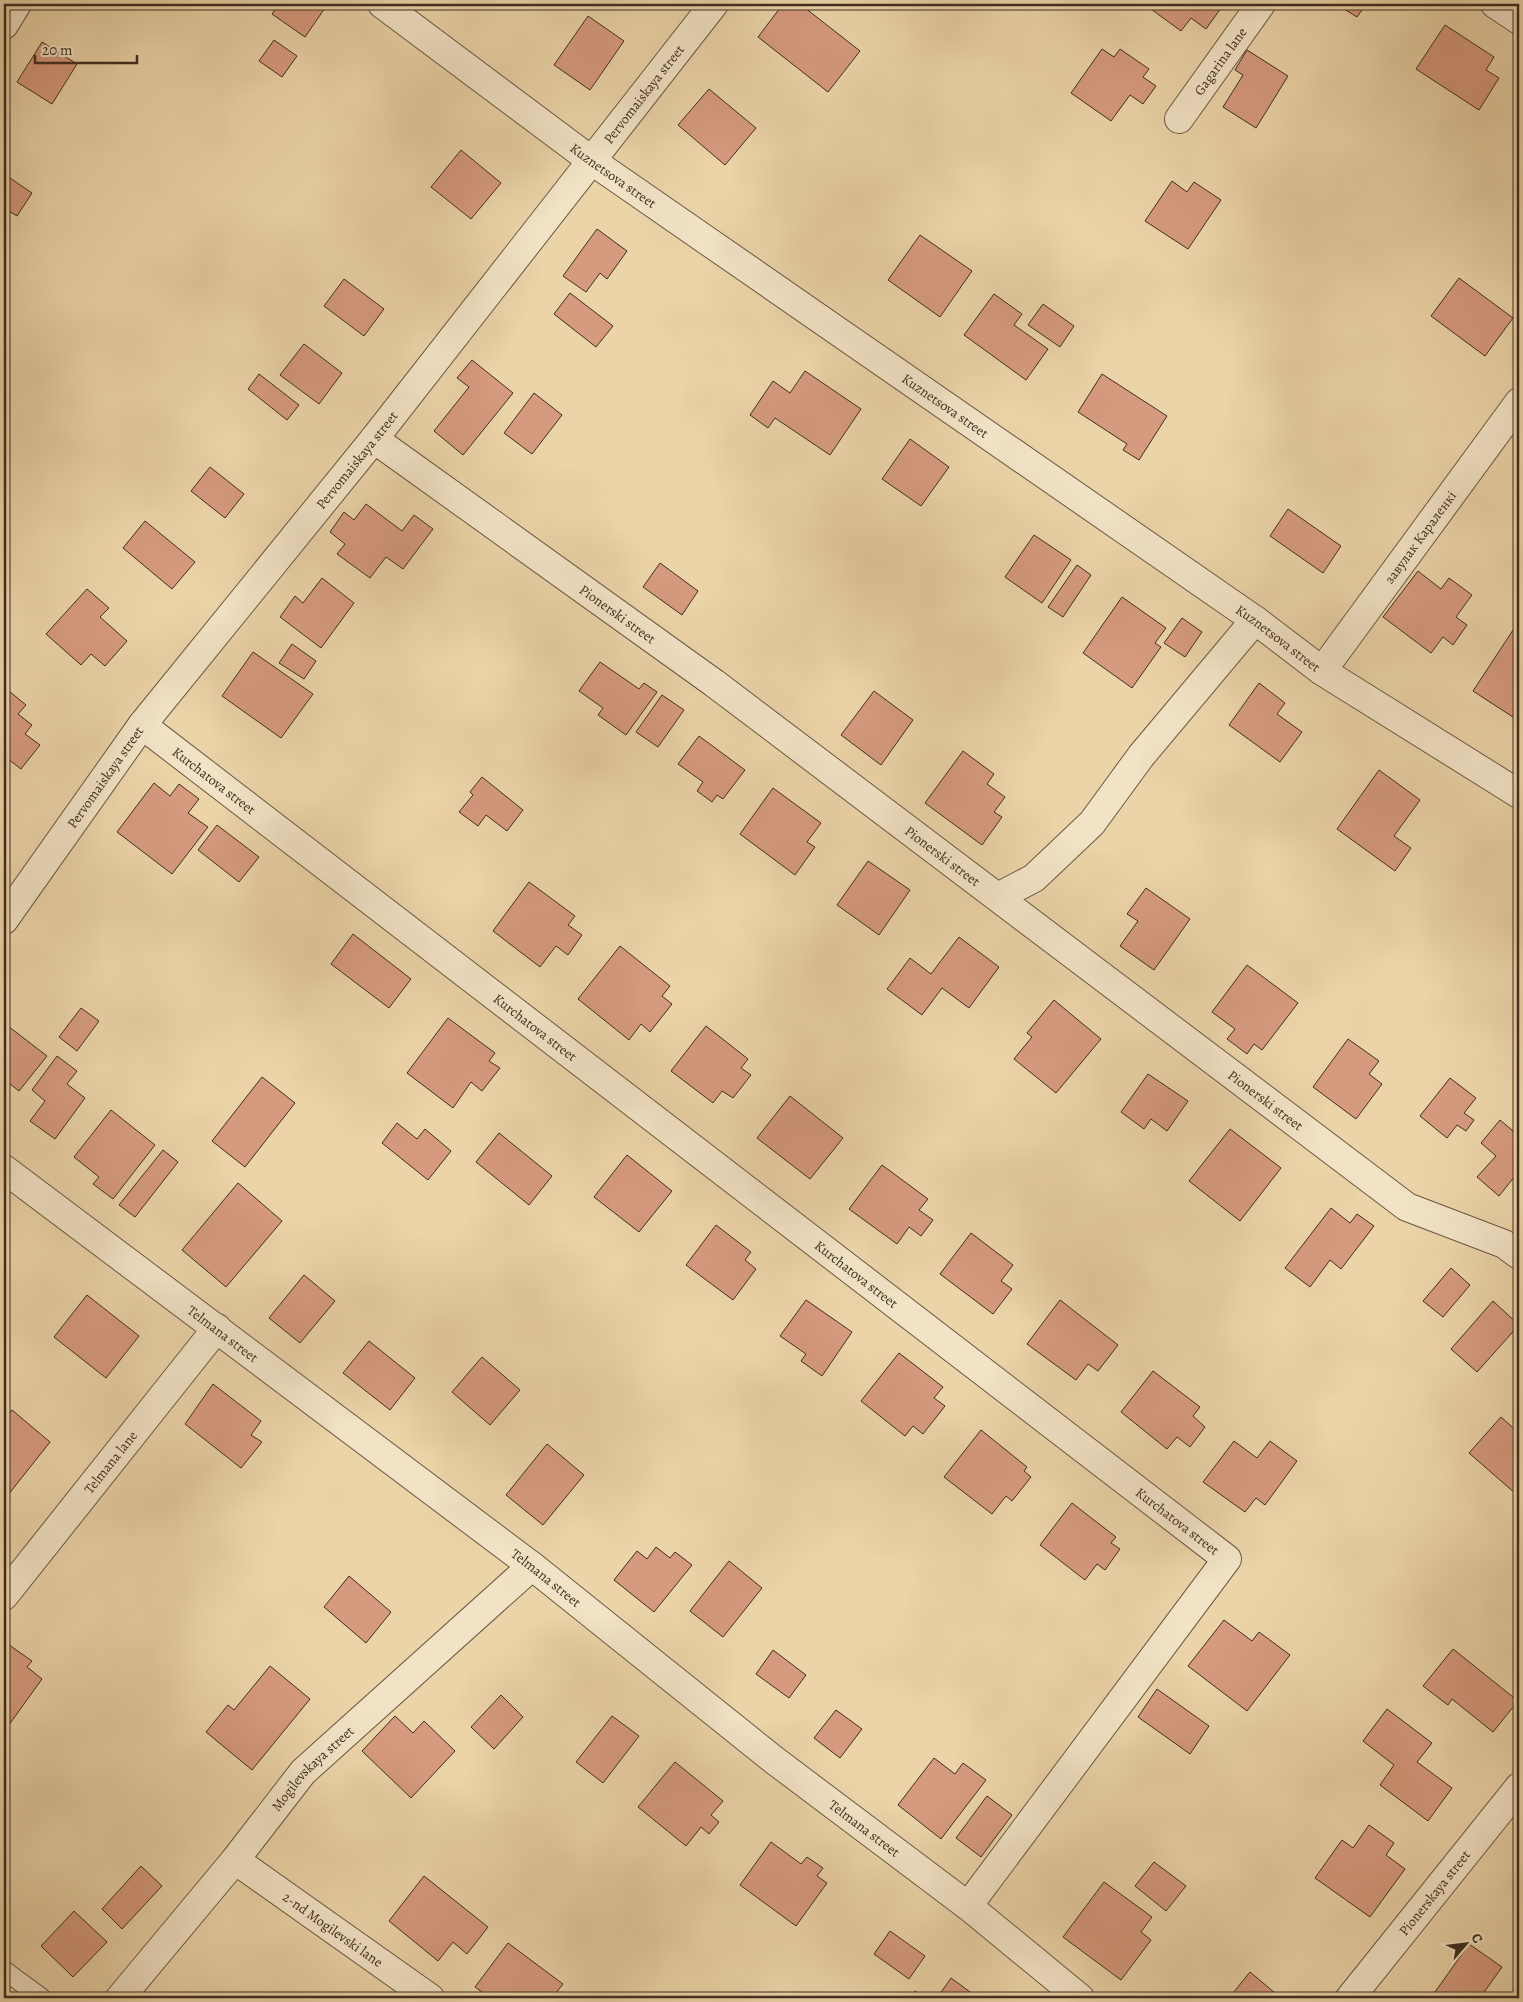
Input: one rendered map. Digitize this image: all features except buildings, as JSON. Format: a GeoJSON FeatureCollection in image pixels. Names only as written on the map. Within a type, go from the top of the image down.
{"type":"FeatureCollection","features":[{"type":"Feature","properties":{"kind":"street"},"geometry":{"type":"LineString","coordinates":[[4,25],[18,4]]}},
{"type":"Feature","properties":{"kind":"street","name":"Kuznetsova street"},"geometry":{"type":"LineString","coordinates":[[382,4],[592,161],[1255,620],[1322,671],[1519,794]]}},
{"type":"Feature","properties":{"kind":"street","name":"Pervomaiskaya street"},"geometry":{"type":"LineString","coordinates":[[4,920],[142,725],[374,439],[714,4]]}},
{"type":"Feature","properties":{"kind":"street","name":"Gagarina lane"},"geometry":{"type":"LineString","coordinates":[[1179,119],[1261,4]]}},
{"type":"Feature","properties":{"kind":"street"},"geometry":{"type":"LineString","coordinates":[[1495,4],[1519,20]]}},
{"type":"Feature","properties":{"kind":"street","name":"завулак Караленкі"},"geometry":{"type":"LineString","coordinates":[[1322,671],[1519,402]]}},
{"type":"Feature","properties":{"kind":"street","name":"Pionerski street"},"geometry":{"type":"LineString","coordinates":[[374,439],[714,683],[1407,1206],[1504,1244],[1519,1255]]}},
{"type":"Feature","properties":{"kind":"street"},"geometry":{"type":"LineString","coordinates":[[998,897],[1034,878],[1092,823],[1141,756],[1255,620]]}},
{"type":"Feature","properties":{"kind":"street","name":"Kurchatova street"},"geometry":{"type":"LineString","coordinates":[[142,725],[1227,1559],[968,1906]]}},
{"type":"Feature","properties":{"kind":"street","name":"Telmana street"},"geometry":{"type":"LineString","coordinates":[[4,1169],[532,1566],[774,1760],[968,1906],[1080,1998]]}},
{"type":"Feature","properties":{"kind":"street","name":"Telmana lane"},"geometry":{"type":"LineString","coordinates":[[4,1596],[217,1328]]}},
{"type":"Feature","properties":{"kind":"street","name":"Mogilevskaya street"},"geometry":{"type":"LineString","coordinates":[[120,1998],[235,1860],[303,1772],[532,1566]]}},
{"type":"Feature","properties":{"kind":"street","name":"Pionerskaya street"},"geometry":{"type":"LineString","coordinates":[[1350,1998],[1519,1787]]}},
{"type":"Feature","properties":{"kind":"street","name":"2-nd Mogilevski lane"},"geometry":{"type":"LineString","coordinates":[[235,1860],[430,1998]]}},
{"type":"Feature","properties":{"kind":"lane"},"geometry":{"type":"LineString","coordinates":[[4,1970],[42,1998]]}}]}
